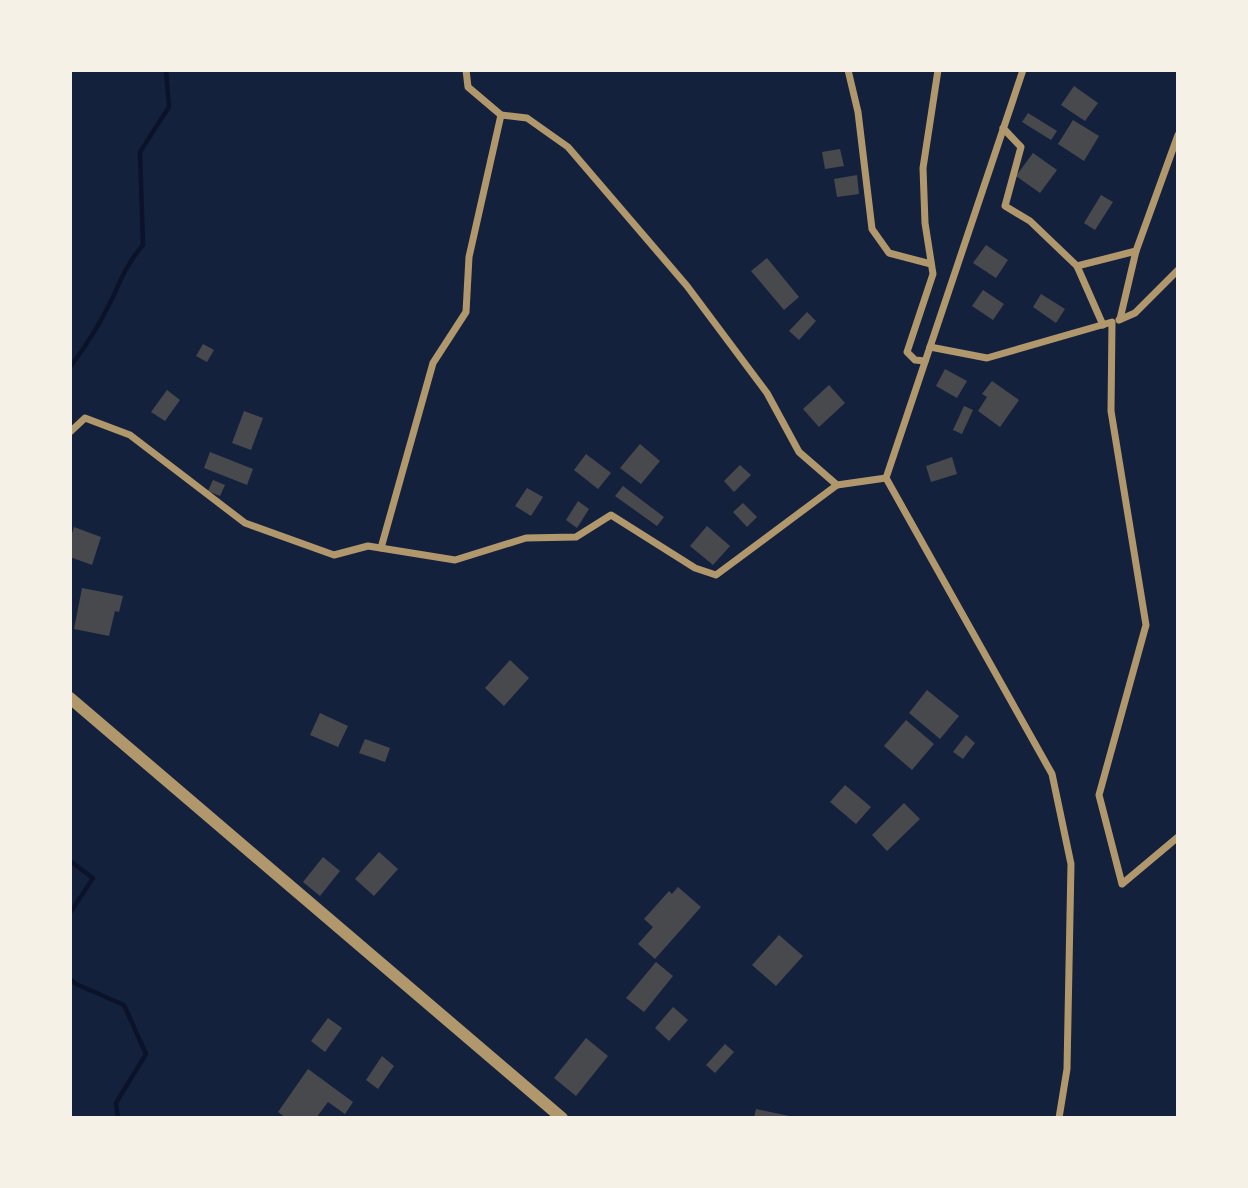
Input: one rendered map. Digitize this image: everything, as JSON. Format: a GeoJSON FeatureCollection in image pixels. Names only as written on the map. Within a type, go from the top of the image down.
{"type":"FeatureCollection","features":[{"type":"Feature","properties":{"kind":"street"},"geometry":{"type":"LineString","coordinates":[[466,70],[468,88],[501,115],[527,118],[568,147],[687,286],[767,393],[799,452],[837,485]]}},
{"type":"Feature","properties":{"kind":"street"},"geometry":{"type":"LineString","coordinates":[[848,70],[858,112],[872,229],[889,253],[931,264]]}},
{"type":"Feature","properties":{"kind":"street"},"geometry":{"type":"LineString","coordinates":[[925,361],[915,360],[907,352],[933,274],[925,223],[923,168],[937,70]]}},
{"type":"Feature","properties":{"kind":"street"},"geometry":{"type":"LineString","coordinates":[[1023,70],[886,478],[1052,774],[1071,864],[1067,1069],[1059,1118]]}},
{"type":"Feature","properties":{"kind":"street"},"geometry":{"type":"LineString","coordinates":[[381,548],[433,362],[466,312],[469,257],[501,115]]}},
{"type":"Feature","properties":{"kind":"street"},"geometry":{"type":"LineString","coordinates":[[1003,128],[1021,147],[1005,206],[1030,221],[1077,266],[1103,325]]}},
{"type":"Feature","properties":{"kind":"street"},"geometry":{"type":"LineString","coordinates":[[1178,135],[1136,251],[1116,321],[1111,411],[1146,625],[1099,795],[1122,884],[1178,837]]}},
{"type":"Feature","properties":{"kind":"street"},"geometry":{"type":"LineString","coordinates":[[1077,266],[1136,251]]}},
{"type":"Feature","properties":{"kind":"street"},"geometry":{"type":"LineString","coordinates":[[930,347],[987,358],[1116,321],[1135,313],[1178,270]]}},
{"type":"Feature","properties":{"kind":"street"},"geometry":{"type":"LineString","coordinates":[[70,432],[86,418],[130,435],[245,523],[334,555],[368,546],[454,560],[526,538],[576,537],[611,515],[695,568],[716,575],[837,485],[886,478]]}},
{"type":"Feature","properties":{"kind":"street"},"geometry":{"type":"LineString","coordinates":[[70,698],[562,1118]]}},
{"type":"Feature","properties":{"kind":"building"},"geometry":{"type":"Polygon","coordinates":[[[1074,86],[1098,103],[1085,121],[1061,105],[1074,86]]]}},
{"type":"Feature","properties":{"kind":"building"},"geometry":{"type":"Polygon","coordinates":[[[1028,113],[1057,131],[1051,140],[1022,122],[1028,113]]]}},
{"type":"Feature","properties":{"kind":"building"},"geometry":{"type":"Polygon","coordinates":[[[1073,120],[1099,136],[1084,161],[1058,144],[1073,120]]]}},
{"type":"Feature","properties":{"kind":"building"},"geometry":{"type":"Polygon","coordinates":[[[840,149],[844,166],[825,169],[822,152],[840,149]]]}},
{"type":"Feature","properties":{"kind":"building"},"geometry":{"type":"Polygon","coordinates":[[[1033,153],[1057,170],[1040,193],[1016,176],[1033,153]]]}},
{"type":"Feature","properties":{"kind":"building"},"geometry":{"type":"Polygon","coordinates":[[[857,175],[859,194],[837,197],[834,179],[857,175]]]}},
{"type":"Feature","properties":{"kind":"building"},"geometry":{"type":"Polygon","coordinates":[[[1101,195],[1113,202],[1095,230],[1084,223],[1101,195]]]}},
{"type":"Feature","properties":{"kind":"building"},"geometry":{"type":"Polygon","coordinates":[[[986,245],[1008,260],[996,278],[973,263],[986,245]]]}},
{"type":"Feature","properties":{"kind":"building"},"geometry":{"type":"Polygon","coordinates":[[[767,258],[799,297],[784,310],[751,271],[767,258]]]}},
{"type":"Feature","properties":{"kind":"building"},"geometry":{"type":"Polygon","coordinates":[[[983,290],[1004,304],[993,320],[972,306],[983,290]]]}},
{"type":"Feature","properties":{"kind":"building"},"geometry":{"type":"Polygon","coordinates":[[[1041,294],[1065,309],[1056,323],[1033,307],[1041,294]]]}},
{"type":"Feature","properties":{"kind":"building"},"geometry":{"type":"Polygon","coordinates":[[[807,312],[816,321],[799,340],[789,331],[807,312]]]}},
{"type":"Feature","properties":{"kind":"building"},"geometry":{"type":"Polygon","coordinates":[[[203,344],[214,350],[207,362],[196,356],[203,344]]]}},
{"type":"Feature","properties":{"kind":"building"},"geometry":{"type":"Polygon","coordinates":[[[945,369],[967,381],[957,398],[936,386],[945,369]]]}},
{"type":"Feature","properties":{"kind":"building"},"geometry":{"type":"Polygon","coordinates":[[[992,381],[1019,400],[1000,427],[978,411],[987,397],[982,394],[992,381]]]}},
{"type":"Feature","properties":{"kind":"building"},"geometry":{"type":"Polygon","coordinates":[[[829,385],[845,403],[819,427],[803,409],[829,385]]]}},
{"type":"Feature","properties":{"kind":"building"},"geometry":{"type":"Polygon","coordinates":[[[167,390],[180,400],[165,421],[151,412],[167,390]]]}},
{"type":"Feature","properties":{"kind":"building"},"geometry":{"type":"Polygon","coordinates":[[[964,406],[973,410],[962,434],[953,430],[964,406]]]}},
{"type":"Feature","properties":{"kind":"building"},"geometry":{"type":"Polygon","coordinates":[[[244,411],[263,418],[251,450],[232,443],[244,411]]]}},
{"type":"Feature","properties":{"kind":"building"},"geometry":{"type":"Polygon","coordinates":[[[640,444],[660,461],[641,484],[620,468],[640,444]]]}},
{"type":"Feature","properties":{"kind":"building"},"geometry":{"type":"Polygon","coordinates":[[[210,452],[253,469],[247,485],[204,468],[210,452]]]}},
{"type":"Feature","properties":{"kind":"building"},"geometry":{"type":"Polygon","coordinates":[[[586,454],[611,473],[598,489],[574,470],[586,454]]]}},
{"type":"Feature","properties":{"kind":"building"},"geometry":{"type":"Polygon","coordinates":[[[952,457],[957,474],[931,482],[926,466],[952,457]]]}},
{"type":"Feature","properties":{"kind":"building"},"geometry":{"type":"Polygon","coordinates":[[[740,465],[751,475],[734,492],[724,481],[740,465]]]}},
{"type":"Feature","properties":{"kind":"building"},"geometry":{"type":"Polygon","coordinates":[[[213,480],[225,485],[220,496],[208,491],[213,480]]]}},
{"type":"Feature","properties":{"kind":"building"},"geometry":{"type":"Polygon","coordinates":[[[623,486],[664,517],[657,526],[615,496],[623,486]]]}},
{"type":"Feature","properties":{"kind":"building"},"geometry":{"type":"Polygon","coordinates":[[[527,488],[543,497],[531,516],[515,506],[527,488]]]}},
{"type":"Feature","properties":{"kind":"building"},"geometry":{"type":"Polygon","coordinates":[[[578,501],[589,509],[577,528],[566,520],[578,501]]]}},
{"type":"Feature","properties":{"kind":"building"},"geometry":{"type":"Polygon","coordinates":[[[743,503],[757,517],[747,527],[733,512],[743,503]]]}},
{"type":"Feature","properties":{"kind":"building"},"geometry":{"type":"Polygon","coordinates":[[[707,526],[730,546],[713,565],[690,546],[707,526]]]}},
{"type":"Feature","properties":{"kind":"building"},"geometry":{"type":"Polygon","coordinates":[[[74,527],[101,537],[92,565],[70,557],[70,540],[74,527]]]}},
{"type":"Feature","properties":{"kind":"building"},"geometry":{"type":"Polygon","coordinates":[[[82,588],[123,596],[119,612],[115,611],[109,636],[74,629],[82,588]]]}},
{"type":"Feature","properties":{"kind":"building"},"geometry":{"type":"Polygon","coordinates":[[[510,660],[529,678],[504,706],[485,688],[510,660]]]}},
{"type":"Feature","properties":{"kind":"building"},"geometry":{"type":"Polygon","coordinates":[[[927,690],[959,716],[940,739],[909,713],[927,690]]]}},
{"type":"Feature","properties":{"kind":"building"},"geometry":{"type":"Polygon","coordinates":[[[320,713],[348,726],[338,747],[310,735],[320,713]]]}},
{"type":"Feature","properties":{"kind":"building"},"geometry":{"type":"Polygon","coordinates":[[[906,720],[934,744],[912,770],[884,746],[906,720]]]}},
{"type":"Feature","properties":{"kind":"building"},"geometry":{"type":"Polygon","coordinates":[[[966,735],[975,743],[963,759],[953,752],[966,735]]]}},
{"type":"Feature","properties":{"kind":"building"},"geometry":{"type":"Polygon","coordinates":[[[365,739],[390,748],[385,762],[359,753],[365,739]]]}},
{"type":"Feature","properties":{"kind":"building"},"geometry":{"type":"Polygon","coordinates":[[[845,785],[871,807],[856,824],[830,802],[845,785]]]}},
{"type":"Feature","properties":{"kind":"building"},"geometry":{"type":"Polygon","coordinates":[[[904,803],[920,819],[887,851],[872,835],[904,803]]]}},
{"type":"Feature","properties":{"kind":"building"},"geometry":{"type":"Polygon","coordinates":[[[379,852],[398,869],[374,896],[355,879],[379,852]]]}},
{"type":"Feature","properties":{"kind":"building"},"geometry":{"type":"Polygon","coordinates":[[[323,857],[340,871],[320,896],[303,882],[323,857]]]}},
{"type":"Feature","properties":{"kind":"building"},"geometry":{"type":"Polygon","coordinates":[[[678,887],[701,907],[655,959],[638,944],[653,927],[644,919],[669,891],[672,894],[678,887]]]}},
{"type":"Feature","properties":{"kind":"building"},"geometry":{"type":"Polygon","coordinates":[[[779,935],[803,956],[776,986],[752,965],[779,935]]]}},
{"type":"Feature","properties":{"kind":"building"},"geometry":{"type":"Polygon","coordinates":[[[656,962],[673,976],[644,1012],[626,998],[656,962]]]}},
{"type":"Feature","properties":{"kind":"building"},"geometry":{"type":"Polygon","coordinates":[[[673,1007],[688,1020],[669,1041],[655,1028],[673,1007]]]}},
{"type":"Feature","properties":{"kind":"building"},"geometry":{"type":"Polygon","coordinates":[[[328,1018],[342,1028],[325,1052],[311,1041],[328,1018]]]}},
{"type":"Feature","properties":{"kind":"building"},"geometry":{"type":"Polygon","coordinates":[[[586,1038],[608,1056],[576,1096],[554,1078],[586,1038]]]}},
{"type":"Feature","properties":{"kind":"building"},"geometry":{"type":"Polygon","coordinates":[[[725,1044],[734,1052],[715,1073],[706,1065],[725,1044]]]}},
{"type":"Feature","properties":{"kind":"building"},"geometry":{"type":"Polygon","coordinates":[[[382,1056],[394,1066],[378,1089],[366,1080],[382,1056]]]}},
{"type":"Feature","properties":{"kind":"building"},"geometry":{"type":"Polygon","coordinates":[[[308,1069],[353,1102],[345,1114],[328,1102],[316,1118],[286,1118],[278,1112],[308,1069]]]}},
{"type":"Feature","properties":{"kind":"building"},"geometry":{"type":"Polygon","coordinates":[[[756,1109],[794,1117],[794,1118],[754,1118],[756,1109]]]}},
{"type":"Feature","properties":{"kind":"waterway"},"geometry":{"type":"LineString","coordinates":[[70,367],[93,333],[126,270],[143,245],[140,152],[169,107],[166,70]]}},
{"type":"Feature","properties":{"kind":"waterway"},"geometry":{"type":"LineString","coordinates":[[70,861],[93,878],[70,913]]}},
{"type":"Feature","properties":{"kind":"waterway"},"geometry":{"type":"LineString","coordinates":[[70,979],[124,1005],[146,1054],[116,1103],[118,1118]]}}]}
